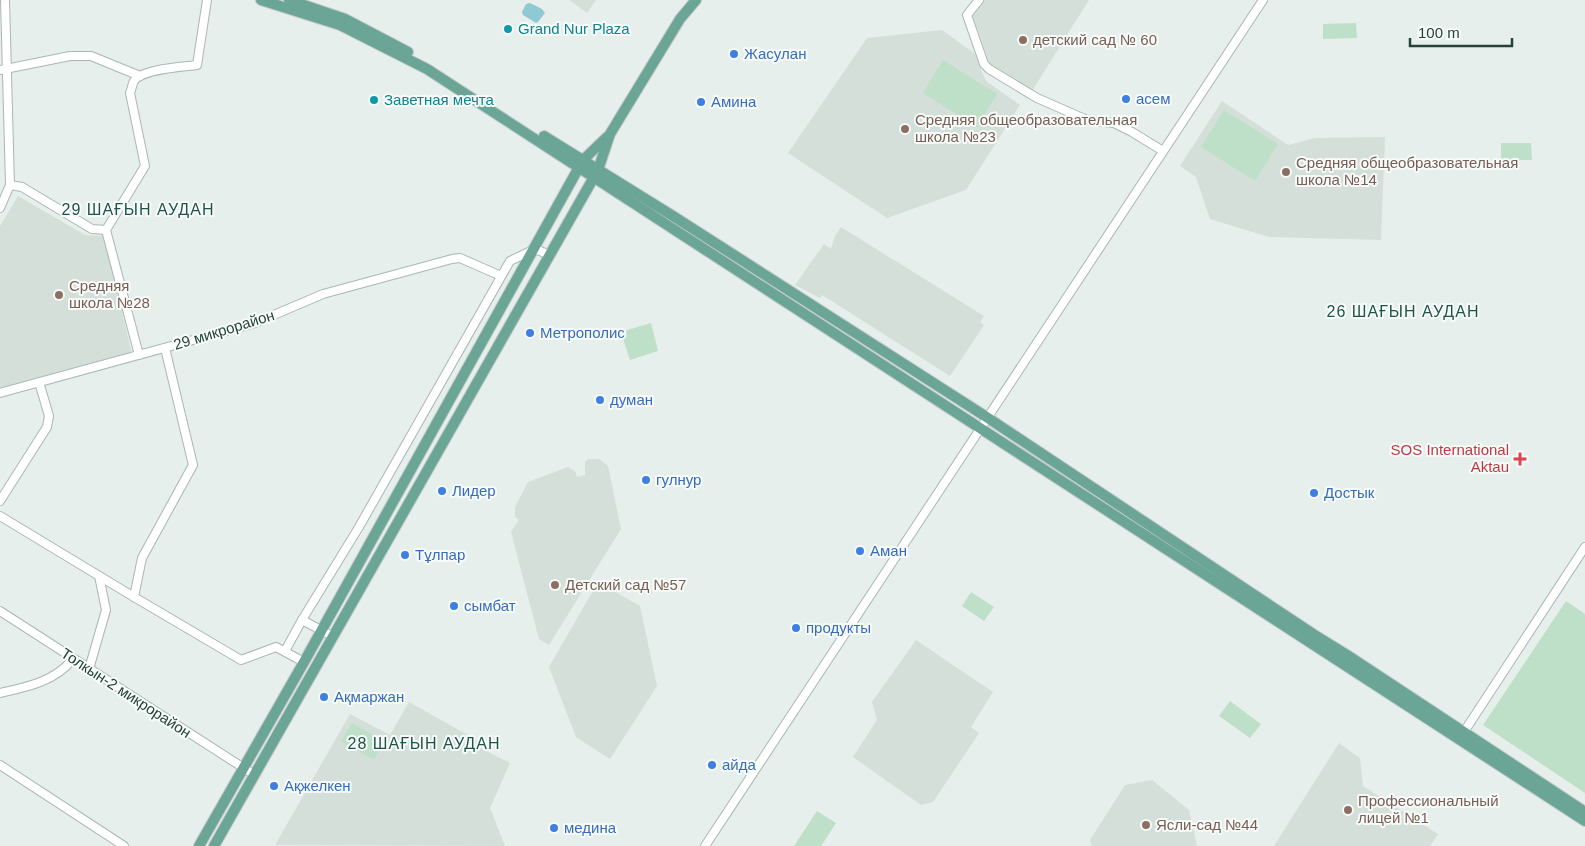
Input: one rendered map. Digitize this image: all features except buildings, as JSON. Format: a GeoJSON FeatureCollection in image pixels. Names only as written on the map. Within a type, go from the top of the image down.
{"type":"FeatureCollection","features":[{"type":"Feature","properties":{"kind":"main road"},"geometry":{"type":"LineString","coordinates":[[261,0],[340,25],[452,81],[581,164],[981,429],[1461,736],[1585,812]]}},
{"type":"Feature","properties":{"kind":"main road"},"geometry":{"type":"LineString","coordinates":[[289,0],[345,19],[423,59],[452,81]]}},
{"type":"Feature","properties":{"kind":"main road"},"geometry":{"type":"LineString","coordinates":[[214,846],[253,774],[596,174],[610,134],[680,19],[696,0]]}},
{"type":"Feature","properties":{"kind":"main road"},"geometry":{"type":"LineString","coordinates":[[199,846],[322,630],[581,164],[610,134]]}},
{"type":"Feature","properties":{"kind":"main road"},"geometry":{"type":"LineString","coordinates":[[596,174],[651,202],[988,418],[1585,821]]}},
{"type":"Feature","properties":{"kind":"street"},"geometry":{"type":"LineString","coordinates":[[1,205],[10,185],[4,70],[5,0]]}},
{"type":"Feature","properties":{"kind":"street"},"geometry":{"type":"LineString","coordinates":[[139,355],[106,230],[145,166],[130,93],[134,81],[149,72],[196,65],[207,0]]}},
{"type":"Feature","properties":{"kind":"street"},"geometry":{"type":"LineString","coordinates":[[978,0],[966,15],[984,64],[989,69],[1037,98],[1087,120],[1114,123],[1163,151]]}},
{"type":"Feature","properties":{"kind":"street"},"geometry":{"type":"LineString","coordinates":[[705,846],[1264,0]]}},
{"type":"Feature","properties":{"kind":"street"},"geometry":{"type":"LineString","coordinates":[[4,70],[70,56],[91,56],[140,76]]}},
{"type":"Feature","properties":{"kind":"street"},"geometry":{"type":"LineString","coordinates":[[10,185],[22,187],[92,229],[106,230]]}},
{"type":"Feature","properties":{"kind":"street"},"geometry":{"type":"LineString","coordinates":[[285,651],[364,518],[510,261],[535,249],[550,255]]}},
{"type":"Feature","properties":{"kind":"street","name":"29 микрорайон"},"geometry":{"type":"LineString","coordinates":[[0,393],[255,323],[323,294],[452,259],[460,258],[501,276]]}},
{"type":"Feature","properties":{"kind":"street"},"geometry":{"type":"LineString","coordinates":[[134,598],[142,558],[193,465],[165,348]]}},
{"type":"Feature","properties":{"kind":"street"},"geometry":{"type":"LineString","coordinates":[[0,501],[47,427],[48,416],[39,382]]}},
{"type":"Feature","properties":{"kind":"street"},"geometry":{"type":"LineString","coordinates":[[0,516],[134,598],[241,660],[276,647],[304,662]]}},
{"type":"Feature","properties":{"kind":"street"},"geometry":{"type":"LineString","coordinates":[[1461,736],[1585,547]]}},
{"type":"Feature","properties":{"kind":"street"},"geometry":{"type":"LineString","coordinates":[[89,669],[106,610],[99,576]]}},
{"type":"Feature","properties":{"kind":"street","name":"Толкын-2 микрорайон"},"geometry":{"type":"LineString","coordinates":[[0,611],[253,774]]}},
{"type":"Feature","properties":{"kind":"street"},"geometry":{"type":"LineString","coordinates":[[302,620],[332,636]]}},
{"type":"Feature","properties":{"kind":"street"},"geometry":{"type":"LineString","coordinates":[[0,693],[38,684],[68,665],[73,659]]}},
{"type":"Feature","properties":{"kind":"street"},"geometry":{"type":"LineString","coordinates":[[0,765],[124,846]]}},
{"type":"Feature","properties":{"kind":"shaded area"},"geometry":{"type":"Polygon","coordinates":[[[569,0],[596,0],[587,13],[569,0]]]}},
{"type":"Feature","properties":{"kind":"shaded area","name":"детский сад № 60"},"geometry":{"type":"Polygon","coordinates":[[[983,0],[1089,0],[1032,91],[991,67],[972,13],[983,0]]]}},
{"type":"Feature","properties":{"kind":"shaded area","name":"Средняя общеобразовательная школа №23"},"geometry":{"type":"Polygon","coordinates":[[[942,30],[974,53],[986,81],[1020,105],[966,190],[887,218],[788,153],[867,38],[942,30]]]}},
{"type":"Feature","properties":{"kind":"shaded area","name":"Cредняя общеобразовательная школа №14"},"geometry":{"type":"Polygon","coordinates":[[[1222,101],[1288,145],[1315,138],[1385,137],[1381,240],[1269,237],[1210,219],[1196,177],[1180,166],[1222,101]]]}},
{"type":"Feature","properties":{"kind":"shaded area","name":"Средняя школа №28"},"geometry":{"type":"Polygon","coordinates":[[[18,196],[85,235],[104,236],[132,354],[0,390],[0,226],[18,196]]]}},
{"type":"Feature","properties":{"kind":"shaded area"},"geometry":{"type":"Polygon","coordinates":[[[841,227],[984,316],[980,322],[984,325],[950,376],[822,295],[820,298],[795,285],[824,244],[831,249],[835,236],[841,227]]]}},
{"type":"Feature","properties":{"kind":"shaded area","name":"Детский сад №57"},"geometry":{"type":"Polygon","coordinates":[[[588,459],[599,459],[608,466],[621,529],[549,645],[539,639],[511,532],[519,520],[515,517],[515,507],[528,482],[568,467],[575,471],[577,477],[585,475],[585,462],[588,459]]]}},
{"type":"Feature","properties":{"kind":"shaded area"},"geometry":{"type":"Polygon","coordinates":[[[598,582],[640,606],[657,686],[610,759],[576,737],[549,667],[598,582]]]}},
{"type":"Feature","properties":{"kind":"shaded area"},"geometry":{"type":"Polygon","coordinates":[[[916,640],[993,692],[971,727],[979,733],[933,802],[921,805],[853,757],[877,720],[872,702],[916,640]]]}},
{"type":"Feature","properties":{"kind":"shaded area"},"geometry":{"type":"Polygon","coordinates":[[[409,702],[480,742],[478,747],[510,763],[490,808],[505,846],[275,845],[350,714],[390,735],[409,702]]]}},
{"type":"Feature","properties":{"kind":"shaded area","name":"Профессиональный лицей №1"},"geometry":{"type":"Polygon","coordinates":[[[1339,743],[1360,758],[1363,786],[1438,834],[1430,846],[1274,846],[1339,743]]]}},
{"type":"Feature","properties":{"kind":"shaded area","name":"Ясли-сад №44"},"geometry":{"type":"Polygon","coordinates":[[[1152,780],[1189,810],[1197,846],[1092,846],[1090,840],[1125,785],[1152,780]]]}},
{"type":"Feature","properties":{"kind":"green space"},"geometry":{"type":"Polygon","coordinates":[[[1356,23],[1357,38],[1323,39],[1323,24],[1356,23]]]}},
{"type":"Feature","properties":{"kind":"green space"},"geometry":{"type":"Polygon","coordinates":[[[943,60],[997,94],[977,127],[923,93],[943,60]]]}},
{"type":"Feature","properties":{"kind":"green space"},"geometry":{"type":"Polygon","coordinates":[[[1224,110],[1278,144],[1255,181],[1201,147],[1224,110]]]}},
{"type":"Feature","properties":{"kind":"green space"},"geometry":{"type":"Polygon","coordinates":[[[1501,143],[1531,143],[1532,160],[1501,160],[1501,143]]]}},
{"type":"Feature","properties":{"kind":"green space"},"geometry":{"type":"Polygon","coordinates":[[[651,323],[658,351],[630,360],[621,332],[651,323]]]}},
{"type":"Feature","properties":{"kind":"green space"},"geometry":{"type":"Polygon","coordinates":[[[971,592],[994,607],[984,621],[962,606],[971,592]]]}},
{"type":"Feature","properties":{"kind":"green space"},"geometry":{"type":"Polygon","coordinates":[[[1566,601],[1585,614],[1585,793],[1483,725],[1566,601]]]}},
{"type":"Feature","properties":{"kind":"green space"},"geometry":{"type":"Polygon","coordinates":[[[1230,701],[1261,724],[1250,738],[1219,716],[1230,701]]]}},
{"type":"Feature","properties":{"kind":"green space"},"geometry":{"type":"Polygon","coordinates":[[[352,723],[384,741],[374,760],[341,741],[352,723]]]}},
{"type":"Feature","properties":{"kind":"green space"},"geometry":{"type":"Polygon","coordinates":[[[817,811],[836,823],[821,846],[794,846],[817,811]]]}},
{"type":"Feature","properties":{"kind":"water"},"geometry":{"type":"Polygon","coordinates":[[[530,3],[542,9],[545,13],[536,23],[523,15],[522,12],[526,4],[530,3]]]}},
{"type":"Feature","properties":{"kind":"place","name":"Grand Nur Plaza"},"geometry":{"type":"Point","coordinates":[508,29]}},
{"type":"Feature","properties":{"kind":"place","name":"детский сад № 60"},"geometry":{"type":"Point","coordinates":[1023,40]}},
{"type":"Feature","properties":{"kind":"place","name":"Жасулан"},"geometry":{"type":"Point","coordinates":[734,54]}},
{"type":"Feature","properties":{"kind":"place","name":"асем"},"geometry":{"type":"Point","coordinates":[1126,99]}},
{"type":"Feature","properties":{"kind":"place","name":"Заветная мечта"},"geometry":{"type":"Point","coordinates":[374,100]}},
{"type":"Feature","properties":{"kind":"place","name":"Амина"},"geometry":{"type":"Point","coordinates":[701,102]}},
{"type":"Feature","properties":{"kind":"place","name":"Средняя общеобразовательная школа №23"},"geometry":{"type":"Point","coordinates":[905,129]}},
{"type":"Feature","properties":{"kind":"place","name":"Cредняя общеобразовательная школа №14"},"geometry":{"type":"Point","coordinates":[1286,172]}},
{"type":"Feature","properties":{"kind":"place","name":"Средняя школа №28"},"geometry":{"type":"Point","coordinates":[59,295]}},
{"type":"Feature","properties":{"kind":"place","name":"Метрополис"},"geometry":{"type":"Point","coordinates":[530,333]}},
{"type":"Feature","properties":{"kind":"place","name":"думан"},"geometry":{"type":"Point","coordinates":[600,400]}},
{"type":"Feature","properties":{"kind":"place","name":"SOS International Aktau"},"geometry":{"type":"Point","coordinates":[1520,459]}},
{"type":"Feature","properties":{"kind":"place","name":"гулнур"},"geometry":{"type":"Point","coordinates":[646,480]}},
{"type":"Feature","properties":{"kind":"place","name":"Лидер"},"geometry":{"type":"Point","coordinates":[442,491]}},
{"type":"Feature","properties":{"kind":"place","name":"Достык"},"geometry":{"type":"Point","coordinates":[1314,493]}},
{"type":"Feature","properties":{"kind":"place","name":"Аман"},"geometry":{"type":"Point","coordinates":[860,551]}},
{"type":"Feature","properties":{"kind":"place","name":"Тұлпар"},"geometry":{"type":"Point","coordinates":[405,555]}},
{"type":"Feature","properties":{"kind":"place","name":"Детский сад №57"},"geometry":{"type":"Point","coordinates":[555,585]}},
{"type":"Feature","properties":{"kind":"place","name":"сымбат"},"geometry":{"type":"Point","coordinates":[454,606]}},
{"type":"Feature","properties":{"kind":"place","name":"продукты"},"geometry":{"type":"Point","coordinates":[796,628]}},
{"type":"Feature","properties":{"kind":"place","name":"Ақмаржан"},"geometry":{"type":"Point","coordinates":[324,697]}},
{"type":"Feature","properties":{"kind":"place","name":"айда"},"geometry":{"type":"Point","coordinates":[712,765]}},
{"type":"Feature","properties":{"kind":"place","name":"Ақжелкен"},"geometry":{"type":"Point","coordinates":[274,786]}},
{"type":"Feature","properties":{"kind":"place","name":"Профессиональный лицей №1"},"geometry":{"type":"Point","coordinates":[1348,810]}},
{"type":"Feature","properties":{"kind":"place","name":"Ясли-сад №44"},"geometry":{"type":"Point","coordinates":[1146,825]}},
{"type":"Feature","properties":{"kind":"place","name":"медина"},"geometry":{"type":"Point","coordinates":[554,828]}},
{"type":"Feature","properties":{"kind":"district","name":"29 ШАҒЫН АУДАН"},"geometry":{"type":"Point","coordinates":[138,209]}},
{"type":"Feature","properties":{"kind":"district","name":"26 ШАҒЫН АУДАН"},"geometry":{"type":"Point","coordinates":[1403,311]}},
{"type":"Feature","properties":{"kind":"district","name":"28 ШАҒЫН АУДАН"},"geometry":{"type":"Point","coordinates":[424,743]}}]}
